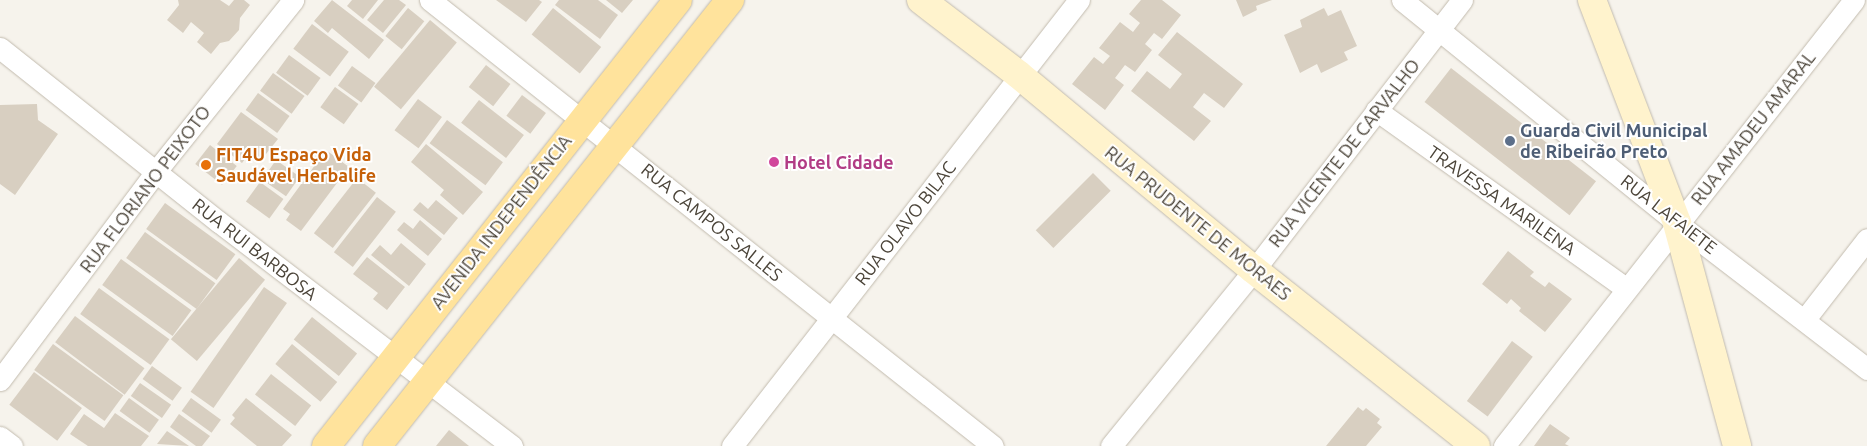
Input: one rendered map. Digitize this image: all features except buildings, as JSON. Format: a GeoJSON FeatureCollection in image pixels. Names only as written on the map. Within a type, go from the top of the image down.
{"type":"FeatureCollection","features":[{"type":"Feature","properties":{"kind":"main road","name":"AVENIDA INDEPENDÊNCIA"},"geometry":{"type":"LineString","coordinates":[[326,446],[582,119],[678,0]]}},
{"type":"Feature","properties":{"kind":"main road"},"geometry":{"type":"LineString","coordinates":[[377,446],[730,0]]}},
{"type":"Feature","properties":{"kind":"main road","name":"RUA PRUDENTE DE MORAES"},"geometry":{"type":"LineString","coordinates":[[920,0],[1019,75],[1254,270],[1476,446]]}},
{"type":"Feature","properties":{"kind":"main road"},"geometry":{"type":"LineString","coordinates":[[1592,0],[1677,223],[1737,446]]}},
{"type":"Feature","properties":{"kind":"street","name":"RUA FLORIANO PEIXOTO"},"geometry":{"type":"LineString","coordinates":[[0,380],[157,170],[293,0]]}},
{"type":"Feature","properties":{"kind":"street","name":"RUA CAMPOS SALLES"},"geometry":{"type":"LineString","coordinates":[[430,0],[993,446]]}},
{"type":"Feature","properties":{"kind":"street","name":"RUA OLAVO BILAC"},"geometry":{"type":"LineString","coordinates":[[732,446],[1079,0]]}},
{"type":"Feature","properties":{"kind":"street","name":"RUA LAFAIETE"},"geometry":{"type":"LineString","coordinates":[[1402,0],[1677,223],[1805,318],[1867,369]]}},
{"type":"Feature","properties":{"kind":"street","name":"RUA VICENTE DE CARVALHO"},"geometry":{"type":"LineString","coordinates":[[1111,446],[1254,270],[1462,0]]}},
{"type":"Feature","properties":{"kind":"street","name":"RUA AMADEU AMARAL"},"geometry":{"type":"LineString","coordinates":[[1504,446],[1677,223],[1854,0]]}},
{"type":"Feature","properties":{"kind":"street","name":"RUA RUI BARBOSA"},"geometry":{"type":"LineString","coordinates":[[0,48],[395,358],[512,446]]}},
{"type":"Feature","properties":{"kind":"street","name":"TRAVESSA MARILENA"},"geometry":{"type":"LineString","coordinates":[[1376,110],[1627,289]]}},
{"type":"Feature","properties":{"kind":"street"},"geometry":{"type":"LineString","coordinates":[[1805,318],[1867,239]]}},
{"type":"Feature","properties":{"kind":"street"},"geometry":{"type":"LineString","coordinates":[[0,437],[12,446]]}},
{"type":"Feature","properties":{"kind":"place","name":"Guarda Civil Municipal de Ribeirão Preto"},"geometry":{"type":"Point","coordinates":[1510,141]}},
{"type":"Feature","properties":{"kind":"place","name":"Hotel Cidade"},"geometry":{"type":"Point","coordinates":[774,162]}},
{"type":"Feature","properties":{"kind":"place","name":"FIT4U Espaço Vida Saudável Herbalife"},"geometry":{"type":"Point","coordinates":[206,165]}}]}
